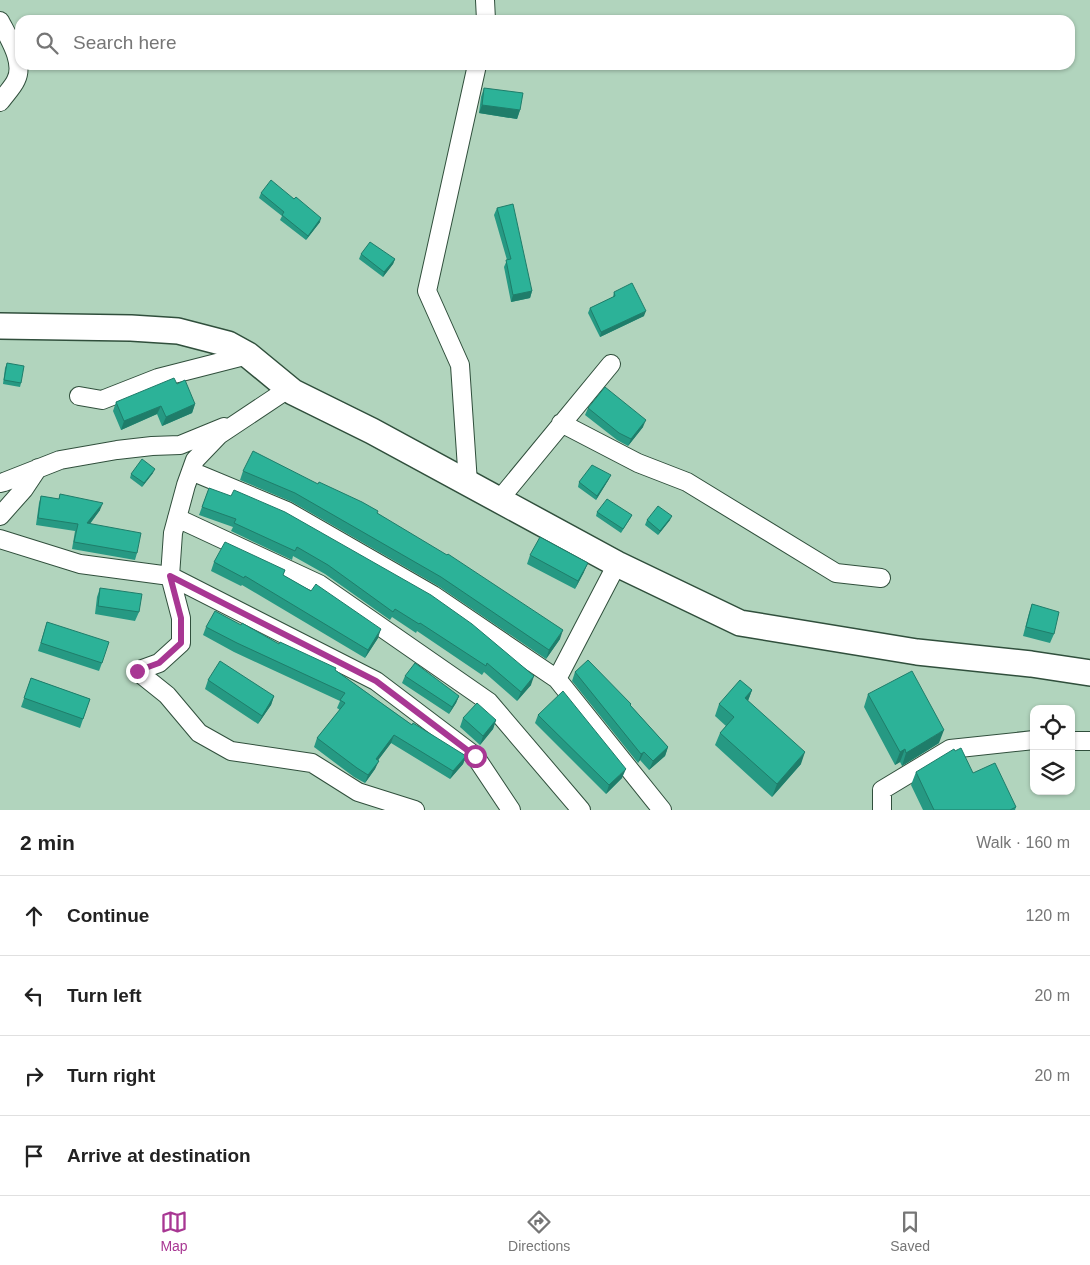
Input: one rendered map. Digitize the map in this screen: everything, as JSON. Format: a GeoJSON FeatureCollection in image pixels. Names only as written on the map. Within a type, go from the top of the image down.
{"type":"FeatureCollection","features":[{"type":"Feature","properties":{"kind":"main road"},"geometry":{"type":"LineString","coordinates":[[0,326],[131,328],[178,331],[228,344],[248,355],[288,389],[617,564],[740,624],[917,652],[1031,664],[1090,673]]}},
{"type":"Feature","properties":{"kind":"street"},"geometry":{"type":"LineString","coordinates":[[485,0],[486,15]]}},
{"type":"Feature","properties":{"kind":"street"},"geometry":{"type":"LineString","coordinates":[[0,21],[15,50]]}},
{"type":"Feature","properties":{"kind":"street"},"geometry":{"type":"LineString","coordinates":[[0,102],[17,78],[18,70]]}},
{"type":"Feature","properties":{"kind":"street"},"geometry":{"type":"LineString","coordinates":[[468,484],[460,365],[427,290],[476,70]]}},
{"type":"Feature","properties":{"kind":"street"},"geometry":{"type":"LineString","coordinates":[[79,396],[102,400],[158,378],[248,355]]}},
{"type":"Feature","properties":{"kind":"street"},"geometry":{"type":"LineString","coordinates":[[498,500],[560,423],[611,364]]}},
{"type":"Feature","properties":{"kind":"street"},"geometry":{"type":"LineString","coordinates":[[288,389],[219,435],[195,460],[173,533],[170,576],[181,618],[181,643],[159,663],[137,671],[168,695],[199,733],[231,751],[312,763],[358,792],[415,810]]}},
{"type":"Feature","properties":{"kind":"street"},"geometry":{"type":"LineString","coordinates":[[0,483],[60,460],[117,450],[180,445],[210,431],[244,420]]}},
{"type":"Feature","properties":{"kind":"street"},"geometry":{"type":"LineString","coordinates":[[560,423],[638,463],[687,482],[836,573],[881,578]]}},
{"type":"Feature","properties":{"kind":"street"},"geometry":{"type":"LineString","coordinates":[[0,516],[24,489],[38,468]]}},
{"type":"Feature","properties":{"kind":"street"},"geometry":{"type":"LineString","coordinates":[[191,472],[287,511],[433,595],[557,679],[662,810]]}},
{"type":"Feature","properties":{"kind":"street"},"geometry":{"type":"LineString","coordinates":[[177,518],[319,584],[489,702],[580,810]]}},
{"type":"Feature","properties":{"kind":"street"},"geometry":{"type":"LineString","coordinates":[[0,539],[80,564],[170,576],[376,681],[475,756],[511,810]]}},
{"type":"Feature","properties":{"kind":"street"},"geometry":{"type":"LineString","coordinates":[[557,679],[617,564]]}},
{"type":"Feature","properties":{"kind":"street"},"geometry":{"type":"LineString","coordinates":[[882,810],[882,790],[950,750],[1030,740]]}},
{"type":"Feature","properties":{"kind":"street"},"geometry":{"type":"LineString","coordinates":[[1075,741],[1090,742]]}},
{"type":"Feature","properties":{"kind":"building"},"geometry":{"type":"Polygon","coordinates":[[[484,88],[523,93],[520,110],[482,105],[484,88]]]}},
{"type":"Feature","properties":{"kind":"building"},"geometry":{"type":"Polygon","coordinates":[[[271,180],[294,199],[296,197],[321,218],[308,236],[282,215],[284,212],[261,193],[271,180]]]}},
{"type":"Feature","properties":{"kind":"building"},"geometry":{"type":"Polygon","coordinates":[[[513,204],[532,291],[513,295],[506,260],[511,259],[497,208],[513,204]]]}},
{"type":"Feature","properties":{"kind":"building"},"geometry":{"type":"Polygon","coordinates":[[[370,242],[395,259],[384,272],[361,254],[370,242]]]}},
{"type":"Feature","properties":{"kind":"building"},"geometry":{"type":"Polygon","coordinates":[[[632,283],[646,311],[601,332],[590,308],[615,296],[614,292],[632,283]]]}},
{"type":"Feature","properties":{"kind":"building"},"geometry":{"type":"Polygon","coordinates":[[[7,363],[24,366],[21,383],[4,380],[7,363]]]}},
{"type":"Feature","properties":{"kind":"building"},"geometry":{"type":"Polygon","coordinates":[[[174,378],[177,384],[185,380],[195,404],[166,417],[161,406],[124,421],[116,402],[174,378]]]}},
{"type":"Feature","properties":{"kind":"building"},"geometry":{"type":"Polygon","coordinates":[[[605,387],[646,420],[631,439],[619,433],[588,408],[605,387]]]}},
{"type":"Feature","properties":{"kind":"building"},"geometry":{"type":"Polygon","coordinates":[[[253,451],[318,484],[319,482],[378,511],[377,513],[448,554],[563,630],[549,650],[441,577],[295,493],[243,471],[253,451]]]}},
{"type":"Feature","properties":{"kind":"building"},"geometry":{"type":"Polygon","coordinates":[[[142,459],[155,469],[144,483],[131,474],[142,459]]]}},
{"type":"Feature","properties":{"kind":"building"},"geometry":{"type":"Polygon","coordinates":[[[592,465],[611,475],[597,496],[579,482],[592,465]]]}},
{"type":"Feature","properties":{"kind":"building"},"geometry":{"type":"Polygon","coordinates":[[[209,488],[231,496],[234,490],[285,512],[431,595],[472,624],[534,676],[521,692],[487,663],[486,666],[395,609],[393,612],[328,565],[297,547],[295,551],[234,523],[236,519],[202,507],[209,488]]]}},
{"type":"Feature","properties":{"kind":"building"},"geometry":{"type":"Polygon","coordinates":[[[60,494],[103,503],[87,523],[141,533],[137,553],[74,542],[78,524],[38,518],[41,496],[59,499],[60,494]]]}},
{"type":"Feature","properties":{"kind":"building"},"geometry":{"type":"Polygon","coordinates":[[[607,499],[632,515],[623,529],[597,512],[607,499]]]}},
{"type":"Feature","properties":{"kind":"building"},"geometry":{"type":"Polygon","coordinates":[[[658,506],[672,516],[660,531],[647,520],[658,506]]]}},
{"type":"Feature","properties":{"kind":"building"},"geometry":{"type":"Polygon","coordinates":[[[540,537],[588,563],[578,581],[530,555],[540,537]]]}},
{"type":"Feature","properties":{"kind":"building"},"geometry":{"type":"Polygon","coordinates":[[[225,542],[285,570],[283,575],[311,591],[316,584],[381,629],[368,650],[245,576],[244,578],[214,562],[225,542]]]}},
{"type":"Feature","properties":{"kind":"building"},"geometry":{"type":"Polygon","coordinates":[[[100,588],[142,594],[139,612],[98,606],[100,588]]]}},
{"type":"Feature","properties":{"kind":"building"},"geometry":{"type":"Polygon","coordinates":[[[1032,604],[1059,612],[1054,634],[1026,627],[1032,604]]]}},
{"type":"Feature","properties":{"kind":"building"},"geometry":{"type":"Polygon","coordinates":[[[215,611],[241,625],[242,623],[279,644],[280,642],[336,668],[335,670],[412,725],[413,723],[466,756],[453,771],[394,735],[376,759],[379,761],[368,775],[317,738],[345,703],[340,700],[345,693],[206,627],[215,611]]]}},
{"type":"Feature","properties":{"kind":"building"},"geometry":{"type":"Polygon","coordinates":[[[47,622],[109,642],[102,663],[41,643],[47,622]]]}},
{"type":"Feature","properties":{"kind":"building"},"geometry":{"type":"Polygon","coordinates":[[[588,660],[631,704],[668,747],[653,761],[644,752],[641,754],[575,672],[588,660]]]}},
{"type":"Feature","properties":{"kind":"building"},"geometry":{"type":"Polygon","coordinates":[[[220,661],[274,696],[262,716],[208,680],[220,661]]]}},
{"type":"Feature","properties":{"kind":"building"},"geometry":{"type":"Polygon","coordinates":[[[415,663],[459,696],[452,707],[405,676],[415,663]]]}},
{"type":"Feature","properties":{"kind":"building"},"geometry":{"type":"Polygon","coordinates":[[[912,671],[944,730],[906,753],[905,749],[900,752],[868,694],[912,671]]]}},
{"type":"Feature","properties":{"kind":"building"},"geometry":{"type":"Polygon","coordinates":[[[31,678],[90,699],[83,719],[24,698],[31,678]]]}},
{"type":"Feature","properties":{"kind":"building"},"geometry":{"type":"Polygon","coordinates":[[[740,680],[752,690],[745,698],[805,752],[777,784],[720,733],[734,717],[719,704],[740,680]]]}},
{"type":"Feature","properties":{"kind":"building"},"geometry":{"type":"Polygon","coordinates":[[[563,691],[626,769],[609,785],[538,715],[563,691]]]}},
{"type":"Feature","properties":{"kind":"building"},"geometry":{"type":"Polygon","coordinates":[[[477,703],[496,720],[483,736],[463,718],[477,703]]]}},
{"type":"Feature","properties":{"kind":"building"},"geometry":{"type":"Polygon","coordinates":[[[961,748],[973,773],[995,763],[1016,807],[1010,810],[934,810],[916,772],[954,749],[955,751],[961,748]]]}},
{"type":"Feature","properties":{"kind":"route"},"geometry":{"type":"LineString","coordinates":[[137,671],[159,663],[181,643],[181,618],[170,576],[376,681],[475,756]]}}]}
